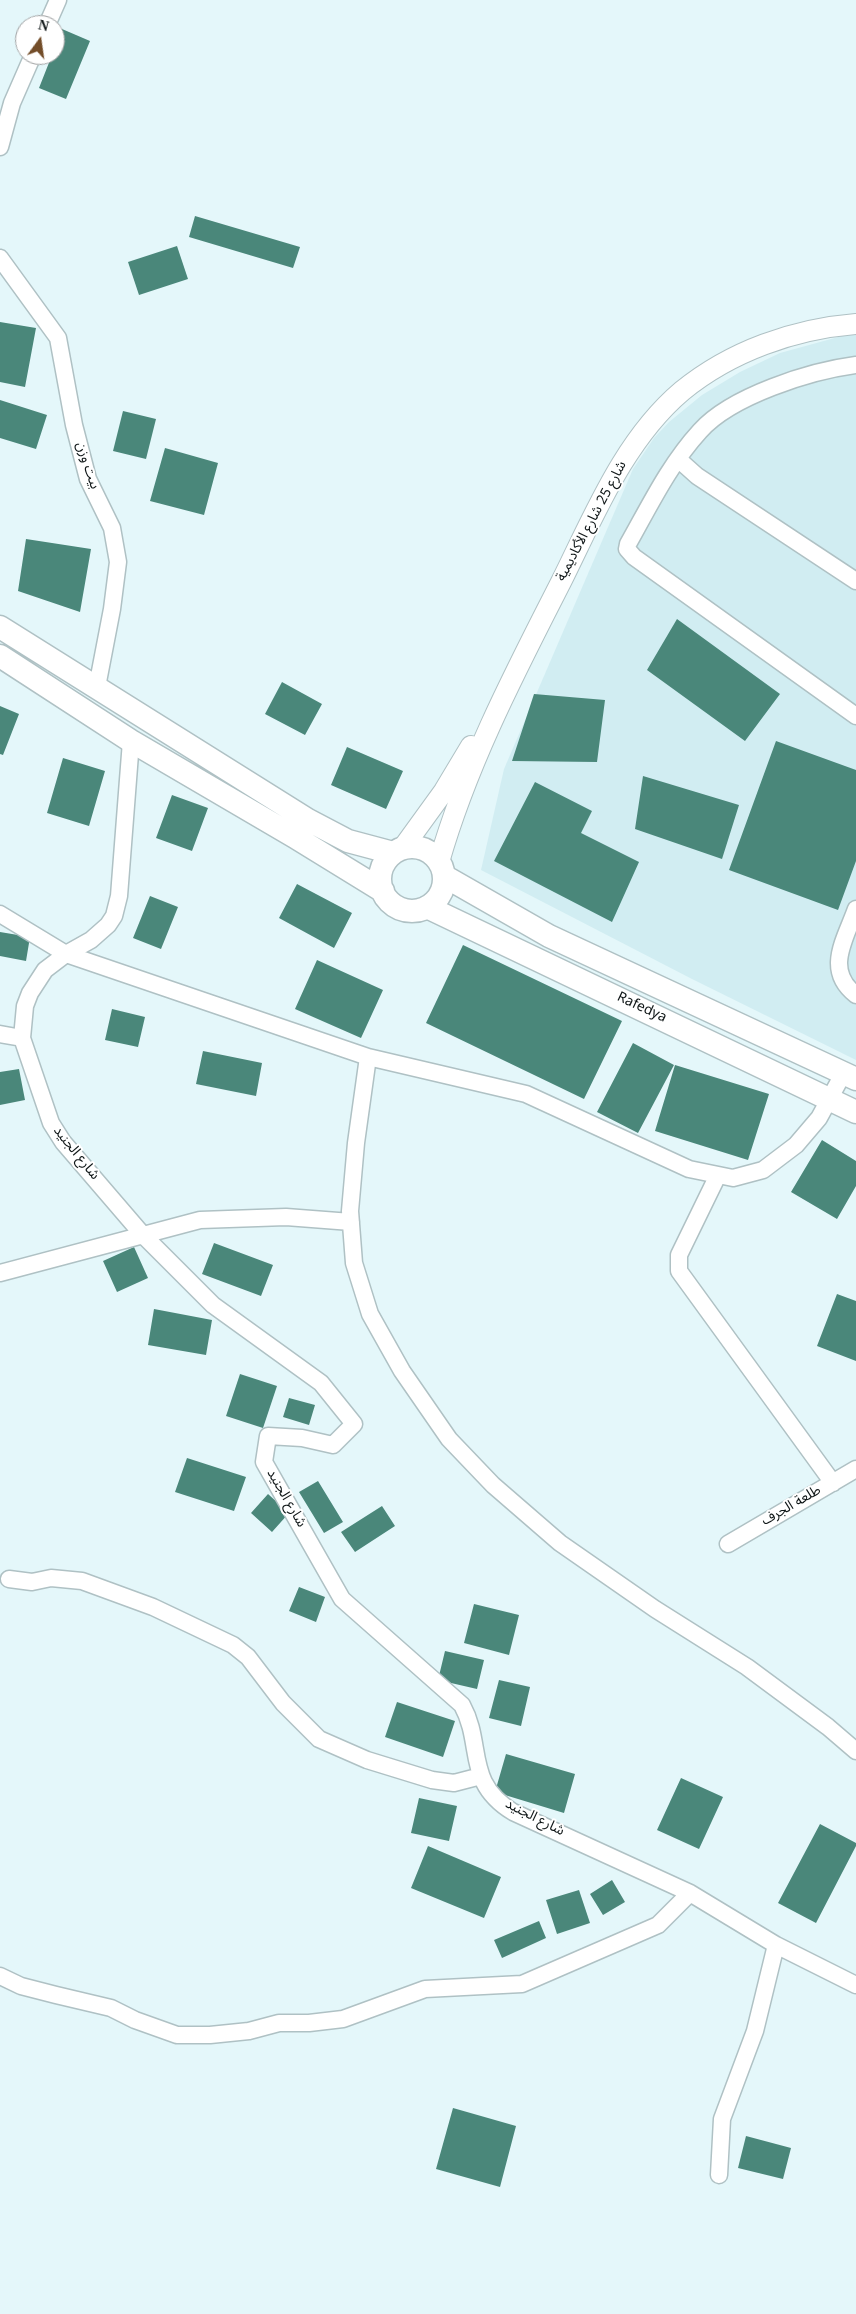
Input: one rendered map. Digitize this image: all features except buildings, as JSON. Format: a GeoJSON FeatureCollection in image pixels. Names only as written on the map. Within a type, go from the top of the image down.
{"type":"FeatureCollection","features":[{"type":"Feature","properties":{"kind":"main road"},"geometry":{"type":"LineString","coordinates":[[0,627],[308,820],[348,841],[398,851]]}},
{"type":"Feature","properties":{"kind":"main road"},"geometry":{"type":"LineString","coordinates":[[0,656],[131,741],[383,891]]}},
{"type":"Feature","properties":{"kind":"main road"},"geometry":{"type":"LineString","coordinates":[[413,847],[424,849],[441,869],[441,892],[435,901],[427,907],[407,910],[397,907],[388,900],[380,881],[386,861],[398,851],[413,847]]}},
{"type":"Feature","properties":{"kind":"main road","name":"Rafedya"},"geometry":{"type":"LineString","coordinates":[[441,869],[549,936],[850,1077]]}},
{"type":"Feature","properties":{"kind":"main road","name":"Rafedya"},"geometry":{"type":"LineString","coordinates":[[427,907],[856,1112]]}},
{"type":"Feature","properties":{"kind":"street"},"geometry":{"type":"LineString","coordinates":[[51,15],[58,0]]}},
{"type":"Feature","properties":{"kind":"street"},"geometry":{"type":"LineString","coordinates":[[0,147],[12,103],[29,65]]}},
{"type":"Feature","properties":{"kind":"street","name":"بيت وزن"},"geometry":{"type":"LineString","coordinates":[[0,258],[58,338],[74,425],[88,479],[112,528],[118,562],[112,609],[96,688]]}},
{"type":"Feature","properties":{"kind":"street","name":"شارع 25 شارع الأكاديمية"},"geometry":{"type":"LineString","coordinates":[[516,672],[614,475],[661,413],[682,392],[709,372],[740,355],[796,334],[824,327],[856,324]]}},
{"type":"Feature","properties":{"kind":"street"},"geometry":{"type":"LineString","coordinates":[[856,365],[807,376],[759,393],[728,409],[700,430],[669,470],[628,544],[630,554],[856,716]]}},
{"type":"Feature","properties":{"kind":"street"},"geometry":{"type":"LineString","coordinates":[[678,458],[697,476],[856,581]]}},
{"type":"Feature","properties":{"kind":"street"},"geometry":{"type":"LineString","coordinates":[[398,851],[444,791],[516,672]]}},
{"type":"Feature","properties":{"kind":"street"},"geometry":{"type":"LineString","coordinates":[[441,869],[453,815],[516,672]]}},
{"type":"Feature","properties":{"kind":"street","name":"شارع الجنيد"},"geometry":{"type":"LineString","coordinates":[[131,741],[118,905],[108,926],[100,934],[66,954],[45,970],[30,993],[23,1020],[22,1038],[51,1124],[63,1142],[142,1234],[213,1305],[321,1383],[354,1424],[333,1445],[302,1438],[268,1436],[264,1462],[342,1599],[462,1705],[468,1716],[481,1776],[494,1797],[513,1812],[690,1893],[776,1945],[856,1985]]}},
{"type":"Feature","properties":{"kind":"street"},"geometry":{"type":"LineString","coordinates":[[856,909],[838,965],[843,980],[856,995]]}},
{"type":"Feature","properties":{"kind":"street"},"geometry":{"type":"LineString","coordinates":[[0,914],[66,954],[368,1058],[526,1094],[689,1169],[733,1178],[763,1170],[796,1145],[850,1077]]}},
{"type":"Feature","properties":{"kind":"street"},"geometry":{"type":"LineString","coordinates":[[0,1034],[22,1038]]}},
{"type":"Feature","properties":{"kind":"street"},"geometry":{"type":"LineString","coordinates":[[368,1058],[356,1143],[351,1222],[354,1263],[370,1314],[402,1371],[448,1439],[493,1485],[560,1543],[655,1609],[747,1667],[828,1727],[856,1752]]}},
{"type":"Feature","properties":{"kind":"street"},"geometry":{"type":"LineString","coordinates":[[718,1175],[679,1256],[679,1271],[833,1483]]}},
{"type":"Feature","properties":{"kind":"street"},"geometry":{"type":"LineString","coordinates":[[0,1272],[200,1220],[286,1217],[351,1222]]}},
{"type":"Feature","properties":{"kind":"street","name":"طلعة الجرف"},"geometry":{"type":"LineString","coordinates":[[728,1544],[856,1469]]}},
{"type":"Feature","properties":{"kind":"street"},"geometry":{"type":"LineString","coordinates":[[9,1579],[32,1582],[51,1578],[82,1582],[153,1607],[233,1645],[248,1657],[283,1702],[319,1739],[367,1760],[432,1780],[454,1783],[481,1776]]}},
{"type":"Feature","properties":{"kind":"street"},"geometry":{"type":"LineString","coordinates":[[0,1976],[47,1993],[111,2008],[135,2020],[177,2035],[210,2035],[249,2031],[279,2023],[309,2023],[343,2019],[373,2010],[425,1990],[522,1984],[658,1925],[690,1893]]}},
{"type":"Feature","properties":{"kind":"street"},"geometry":{"type":"LineString","coordinates":[[719,2175],[722,2119],[755,2031],[776,1945]]}},
{"type":"Feature","properties":{"kind":"shaded area"},"geometry":{"type":"Polygon","coordinates":[[[856,335],[856,1060],[692,979],[481,870],[504,769],[633,469],[654,438],[669,422],[702,395],[740,372],[780,353],[842,336],[856,335]]]}}]}
